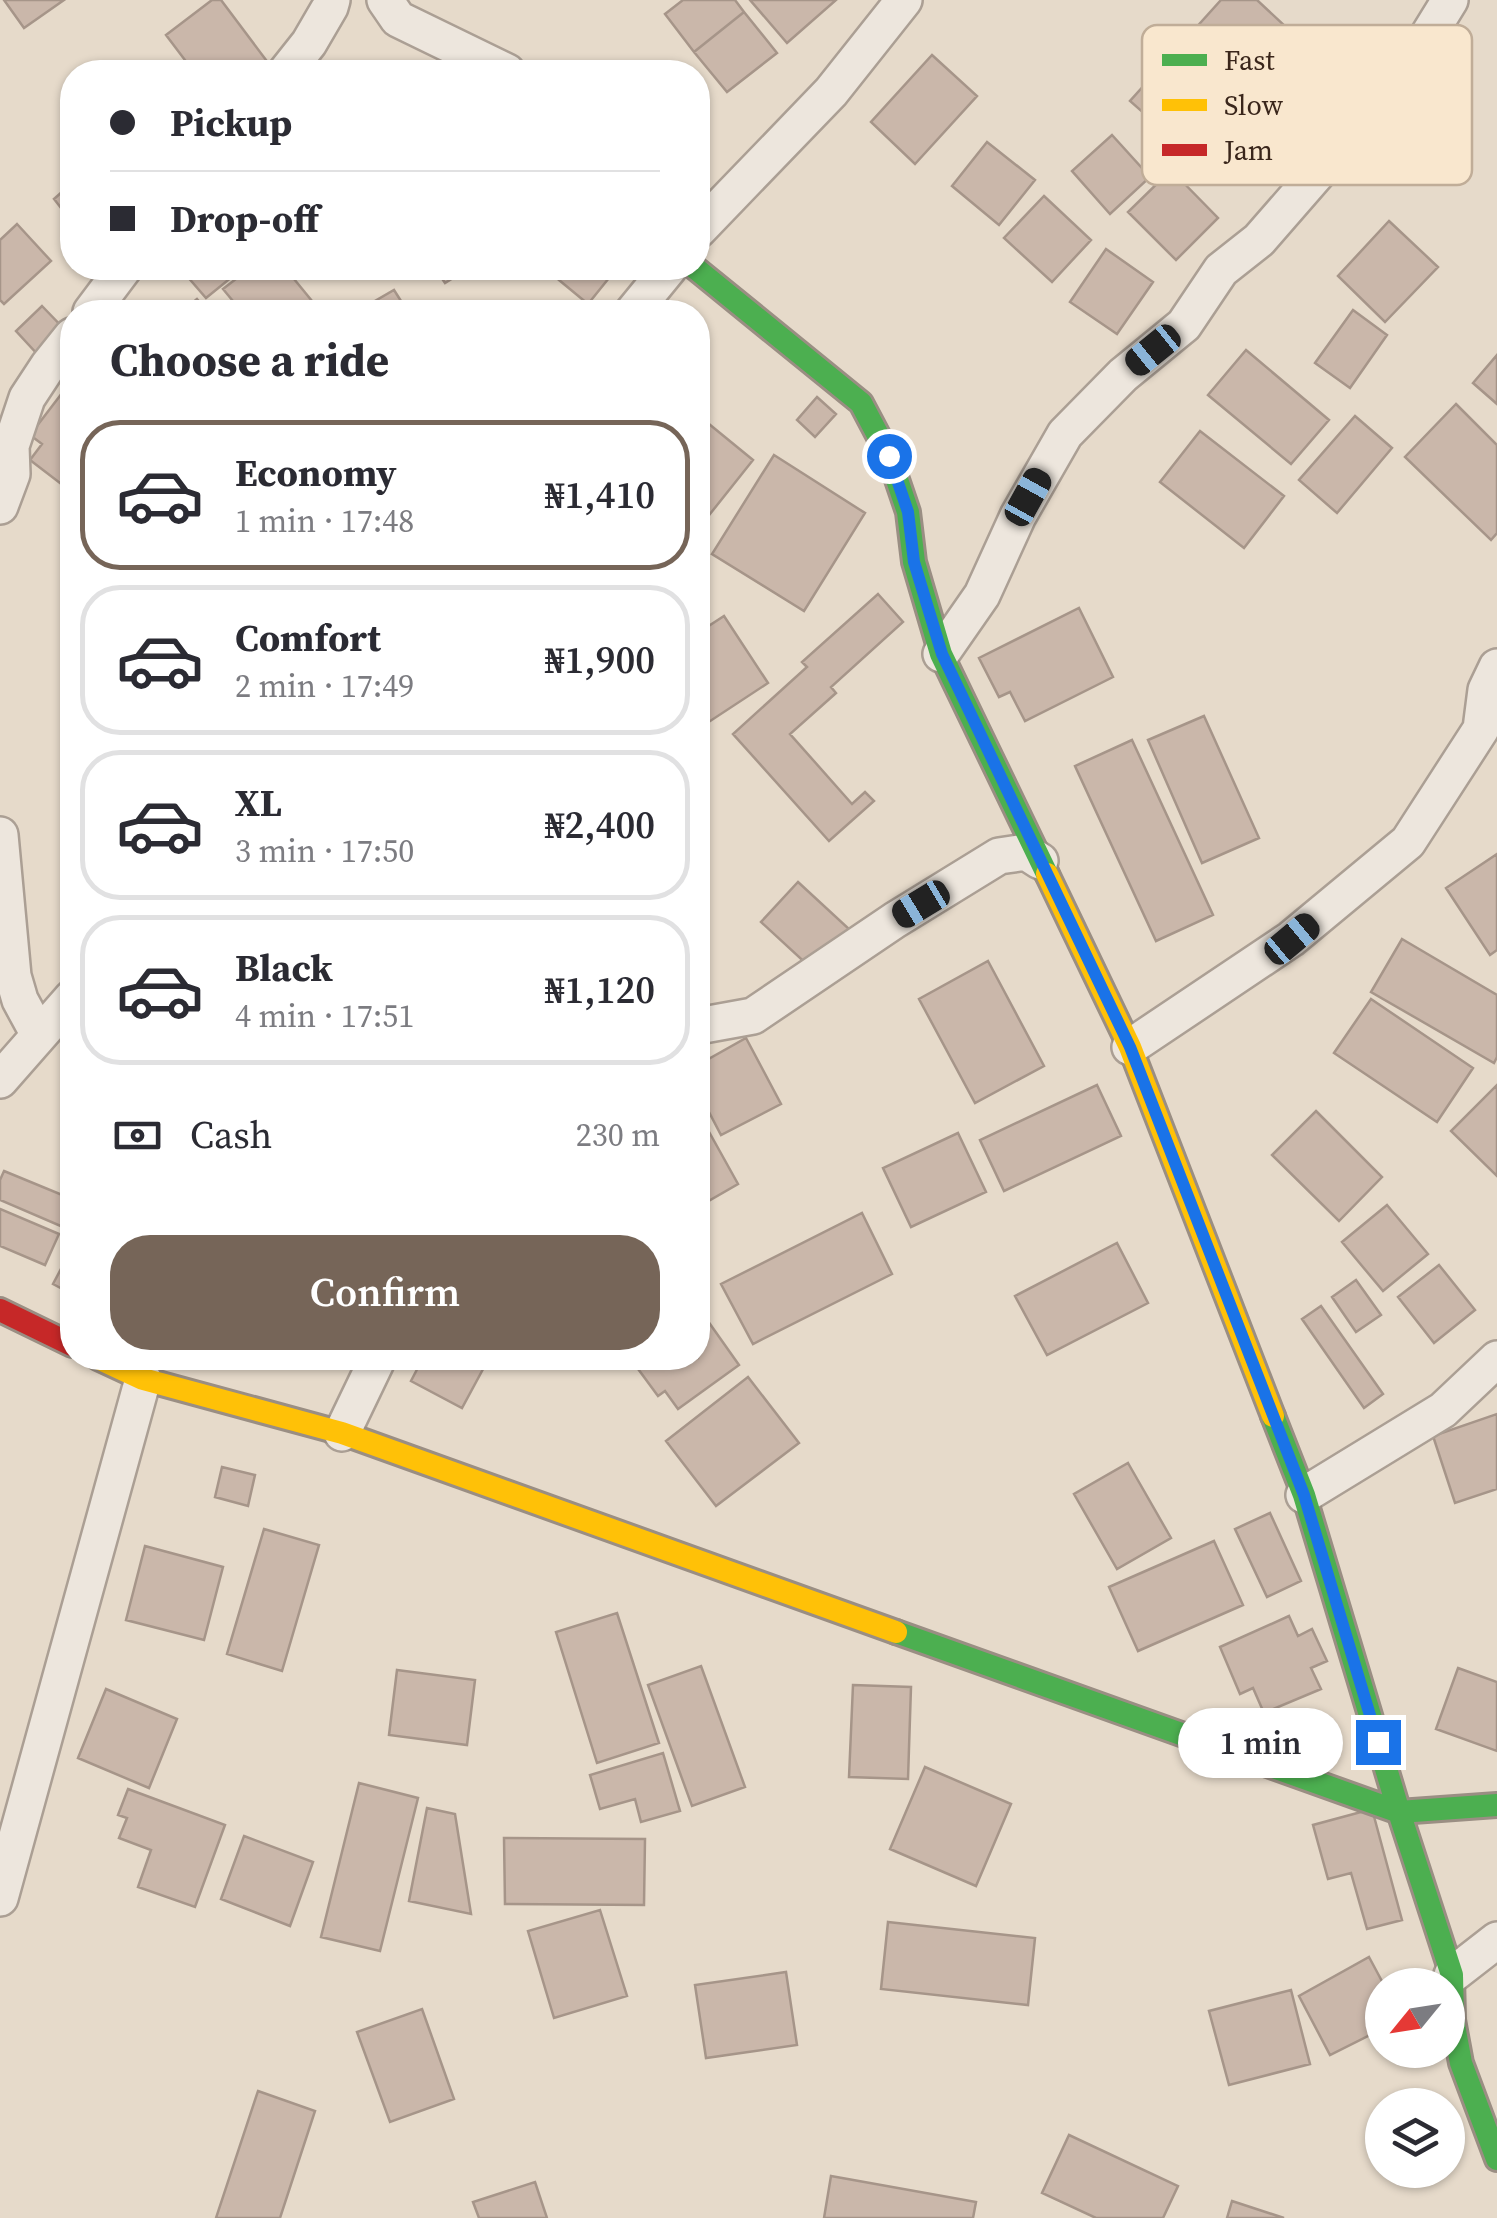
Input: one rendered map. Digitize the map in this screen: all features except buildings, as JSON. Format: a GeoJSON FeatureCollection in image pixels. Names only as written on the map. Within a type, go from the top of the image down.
{"type":"FeatureCollection","features":[{"type":"Feature","properties":{"kind":"street"},"geometry":{"type":"LineString","coordinates":[[295,60],[332,0]]}},
{"type":"Feature","properties":{"kind":"street"},"geometry":{"type":"LineString","coordinates":[[385,0],[398,19],[484,60]]}},
{"type":"Feature","properties":{"kind":"street"},"geometry":{"type":"LineString","coordinates":[[710,218],[831,92],[904,0]]}},
{"type":"Feature","properties":{"kind":"street"},"geometry":{"type":"LineString","coordinates":[[1435,25],[1450,0]]}},
{"type":"Feature","properties":{"kind":"street"},"geometry":{"type":"LineString","coordinates":[[942,654],[982,594],[1018,516],[1065,434],[1122,374],[1184,325],[1221,270],[1259,240],[1307,185]]}},
{"type":"Feature","properties":{"kind":"street"},"geometry":{"type":"LineString","coordinates":[[643,300],[658,280]]}},
{"type":"Feature","properties":{"kind":"street"},"geometry":{"type":"LineString","coordinates":[[710,280],[861,404],[889,456],[908,512],[914,562],[942,654],[1130,1047],[1304,1495],[1450,1968]]}},
{"type":"Feature","properties":{"kind":"street"},"geometry":{"type":"LineString","coordinates":[[0,506],[12,474],[10,446],[28,398],[60,351]]}},
{"type":"Feature","properties":{"kind":"street"},"geometry":{"type":"LineString","coordinates":[[1130,1047],[1292,939],[1408,842],[1481,729],[1486,690],[1497,668]]}},
{"type":"Feature","properties":{"kind":"street"},"geometry":{"type":"LineString","coordinates":[[0,834],[13,976],[20,1000],[14,1057]]}},
{"type":"Feature","properties":{"kind":"street"},"geometry":{"type":"LineString","coordinates":[[710,1024],[754,1016],[895,920],[999,856],[1026,852],[1040,861]]}},
{"type":"Feature","properties":{"kind":"street"},"geometry":{"type":"LineString","coordinates":[[14,1057],[60,1010]]}},
{"type":"Feature","properties":{"kind":"street"},"geometry":{"type":"LineString","coordinates":[[0,1310],[60,1339]]}},
{"type":"Feature","properties":{"kind":"street"},"geometry":{"type":"LineString","coordinates":[[1304,1495],[1443,1410],[1497,1359]]}},
{"type":"Feature","properties":{"kind":"street"},"geometry":{"type":"LineString","coordinates":[[124,1370],[143,1379],[342,1434],[1399,1812],[1497,1805]]}},
{"type":"Feature","properties":{"kind":"street"},"geometry":{"type":"LineString","coordinates":[[342,1434],[372,1370]]}},
{"type":"Feature","properties":{"kind":"street"},"geometry":{"type":"LineString","coordinates":[[0,1898],[143,1379]]}},
{"type":"Feature","properties":{"kind":"street"},"geometry":{"type":"LineString","coordinates":[[1461,1968],[1497,1940]]}},
{"type":"Feature","properties":{"kind":"street"},"geometry":{"type":"LineString","coordinates":[[1463,2068],[1497,2159]]}},
{"type":"Feature","properties":{"kind":"traffic: fast"},"geometry":{"type":"LineString","coordinates":[[710,280],[861,403],[889,456],[908,512],[914,562],[941,654],[1047,874]]}},
{"type":"Feature","properties":{"kind":"traffic: fast"},"geometry":{"type":"LineString","coordinates":[[1273,1416],[1304,1495],[1452,1975],[1453,2020],[1461,2063],[1497,2159]]}},
{"type":"Feature","properties":{"kind":"traffic: fast"},"geometry":{"type":"LineString","coordinates":[[896,1632],[1399,1812],[1497,1805]]}},
{"type":"Feature","properties":{"kind":"traffic: slow"},"geometry":{"type":"LineString","coordinates":[[1047,874],[1130,1047],[1273,1416]]}},
{"type":"Feature","properties":{"kind":"traffic: slow"},"geometry":{"type":"LineString","coordinates":[[124,1370],[143,1379],[342,1433],[896,1632]]}},
{"type":"Feature","properties":{"kind":"traffic: jam"},"geometry":{"type":"LineString","coordinates":[[0,1310],[60,1339]]}},
{"type":"Feature","properties":{"kind":"route"},"geometry":{"type":"LineString","coordinates":[[889,456],[908,512],[914,562],[942,654],[1130,1047],[1304,1495],[1378,1742]]}}]}
